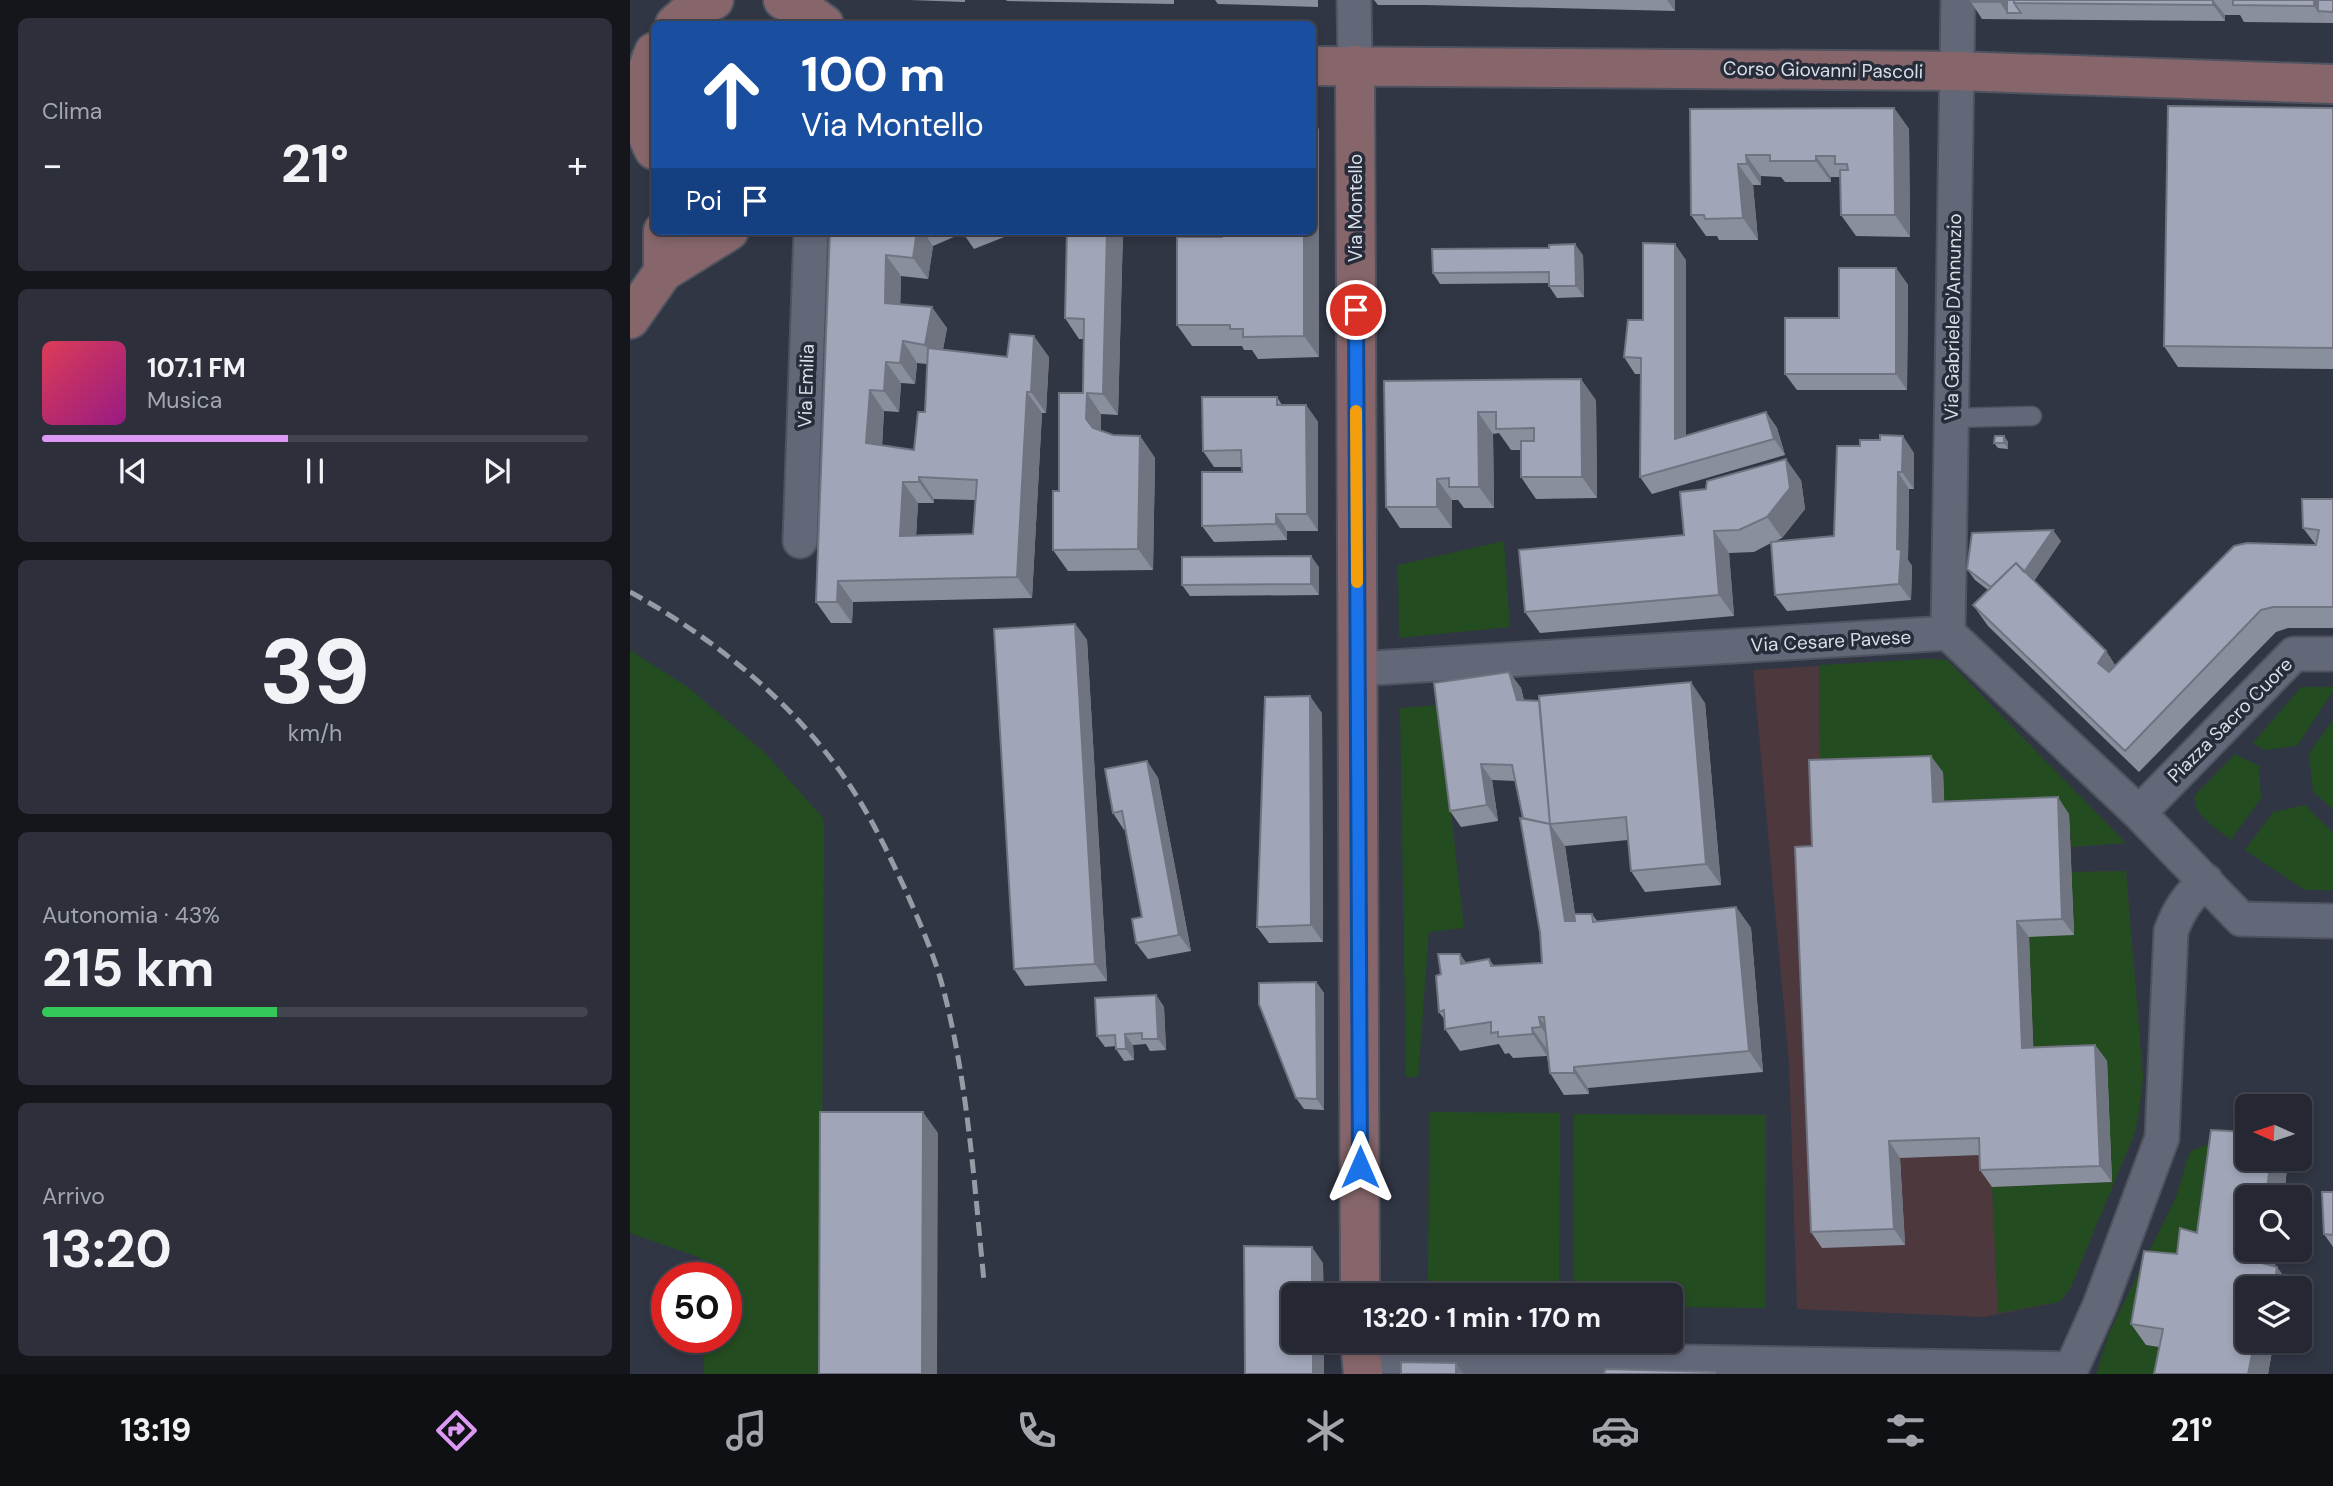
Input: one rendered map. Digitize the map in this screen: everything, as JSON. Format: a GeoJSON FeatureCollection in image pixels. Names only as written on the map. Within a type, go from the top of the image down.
{"type":"FeatureCollection","features":[{"type":"Feature","properties":{"kind":"main road"},"geometry":{"type":"LineString","coordinates":[[678,21],[690,11],[714,0]]}},
{"type":"Feature","properties":{"kind":"main road"},"geometry":{"type":"LineString","coordinates":[[783,0],[822,21]]}},
{"type":"Feature","properties":{"kind":"main road"},"geometry":{"type":"LineString","coordinates":[[826,21],[827,0]]}},
{"type":"Feature","properties":{"kind":"main road"},"geometry":{"type":"LineString","coordinates":[[630,47],[651,37]]}},
{"type":"Feature","properties":{"kind":"main road"},"geometry":{"type":"LineString","coordinates":[[651,60],[636,107],[651,143]]}},
{"type":"Feature","properties":{"kind":"main road","name":"Via Montello"},"geometry":{"type":"LineString","coordinates":[[1355,65],[1360,1283]]}},
{"type":"Feature","properties":{"kind":"main road","name":"Corso Giovanni Pascoli"},"geometry":{"type":"LineString","coordinates":[[1316,66],[1956,71],[2333,83]]}},
{"type":"Feature","properties":{"kind":"main road"},"geometry":{"type":"LineString","coordinates":[[663,235],[663,272]]}},
{"type":"Feature","properties":{"kind":"main road"},"geometry":{"type":"LineString","coordinates":[[630,319],[663,272],[723,235]]}},
{"type":"Feature","properties":{"kind":"street","name":"Via Montello"},"geometry":{"type":"LineString","coordinates":[[1354,0],[1355,65]]}},
{"type":"Feature","properties":{"kind":"street","name":"Via Gabriele D'Annunzio"},"geometry":{"type":"LineString","coordinates":[[1948,633],[1958,0]]}},
{"type":"Feature","properties":{"kind":"street","name":"Via Emilia"},"geometry":{"type":"LineString","coordinates":[[800,541],[811,235]]}},
{"type":"Feature","properties":{"kind":"street","name":"Via Cesare Pavese"},"geometry":{"type":"LineString","coordinates":[[1357,669],[1948,633]]}},
{"type":"Feature","properties":{"kind":"street"},"geometry":{"type":"LineString","coordinates":[[1948,633],[2139,813],[2241,919],[2333,921]]}},
{"type":"Feature","properties":{"kind":"street","name":"Piazza Sacro Cuore"},"geometry":{"type":"LineString","coordinates":[[2139,813],[2294,654],[2333,654]]}},
{"type":"Feature","properties":{"kind":"street"},"geometry":{"type":"LineString","coordinates":[[1361,1357],[1759,1368],[2070,1372],[2101,1305],[2162,1138],[2171,931],[2179,911],[2190,895],[2206,881]]}},
{"type":"Feature","properties":{"kind":"lane"},"geometry":{"type":"LineString","coordinates":[[1952,418],[2032,416]]}},
{"type":"Feature","properties":{"kind":"shaded area"},"geometry":{"type":"Polygon","coordinates":[[[1947,660],[2126,843],[2071,847],[2072,872],[2126,871],[2143,1077],[2135,1132],[2070,1289],[2059,1302],[1984,1317],[1797,1309],[1789,1062],[1753,670],[1947,660]]]}},
{"type":"Feature","properties":{"kind":"green space"},"geometry":{"type":"Polygon","coordinates":[[[1504,541],[1510,627],[1399,638],[1398,565],[1504,541]]]}},
{"type":"Feature","properties":{"kind":"green space"},"geometry":{"type":"Polygon","coordinates":[[[630,650],[689,688],[765,753],[824,819],[821,1374],[704,1374],[703,1353],[742,1353],[742,1262],[701,1262],[701,1258],[630,1233],[630,650]]]}},
{"type":"Feature","properties":{"kind":"green space"},"geometry":{"type":"Polygon","coordinates":[[[1947,660],[2126,843],[2071,847],[2069,814],[1945,819],[1942,772],[1820,777],[1819,665],[1947,660]]]}},
{"type":"Feature","properties":{"kind":"green space"},"geometry":{"type":"Polygon","coordinates":[[[2301,687],[2333,687],[2333,691],[2297,746],[2264,750],[2253,743],[2301,687]]]}},
{"type":"Feature","properties":{"kind":"green space"},"geometry":{"type":"Polygon","coordinates":[[[1439,705],[1464,928],[1429,932],[1418,1077],[1406,1077],[1400,708],[1439,705]]]}},
{"type":"Feature","properties":{"kind":"green space"},"geometry":{"type":"Polygon","coordinates":[[[2333,720],[2333,809],[2313,792],[2309,753],[2333,720]]]}},
{"type":"Feature","properties":{"kind":"green space"},"geometry":{"type":"Polygon","coordinates":[[[2235,754],[2259,766],[2261,798],[2231,840],[2201,815],[2197,809],[2195,795],[2235,754]]]}},
{"type":"Feature","properties":{"kind":"green space"},"geometry":{"type":"Polygon","coordinates":[[[2305,805],[2333,833],[2333,890],[2305,890],[2245,850],[2273,812],[2305,805]]]}},
{"type":"Feature","properties":{"kind":"green space"},"geometry":{"type":"Polygon","coordinates":[[[2126,871],[2143,1077],[2135,1132],[2070,1289],[2059,1302],[1998,1313],[1992,1187],[2111,1182],[2034,1064],[2029,937],[2071,872],[2126,871]]]}},
{"type":"Feature","properties":{"kind":"green space"},"geometry":{"type":"Polygon","coordinates":[[[1429,1112],[1560,1113],[1559,1283],[1428,1283],[1429,1112]]]}},
{"type":"Feature","properties":{"kind":"green space"},"geometry":{"type":"Polygon","coordinates":[[[1574,1114],[1766,1115],[1765,1308],[1683,1307],[1683,1283],[1573,1283],[1574,1114]]]}},
{"type":"Feature","properties":{"kind":"green space"},"geometry":{"type":"Polygon","coordinates":[[[2222,1139],[2212,1254],[2146,1345],[2178,1350],[2173,1374],[2096,1374],[2109,1333],[2176,1197],[2190,1151],[2222,1139]]]}},
{"type":"Feature","properties":{"kind":"building"},"geometry":{"type":"Polygon","coordinates":[[[2000,0],[2000,2],[1971,2],[2000,0]]]}},
{"type":"Feature","properties":{"kind":"building"},"geometry":{"type":"Polygon","coordinates":[[[2007,0],[2014,0],[2021,13],[2007,13],[2007,0]]]}},
{"type":"Feature","properties":{"kind":"building"},"geometry":{"type":"Polygon","coordinates":[[[2014,0],[2213,0],[2213,5],[2014,3],[2014,0]]]}},
{"type":"Feature","properties":{"kind":"building"},"geometry":{"type":"Polygon","coordinates":[[[2233,0],[2314,0],[2314,6],[2233,5],[2233,0]]]}},
{"type":"Feature","properties":{"kind":"building"},"geometry":{"type":"Polygon","coordinates":[[[2318,0],[2333,0],[2333,12],[2318,11],[2318,0]]]}},
{"type":"Feature","properties":{"kind":"building"},"geometry":{"type":"Polygon","coordinates":[[[2168,106],[2333,108],[2333,348],[2164,346],[2168,106]]]}},
{"type":"Feature","properties":{"kind":"building"},"geometry":{"type":"Polygon","coordinates":[[[1894,108],[1895,215],[1841,215],[1840,170],[1848,170],[1847,164],[1835,164],[1835,156],[1816,156],[1816,161],[1770,161],[1770,155],[1746,155],[1747,164],[1738,164],[1743,218],[1705,219],[1704,215],[1691,215],[1690,109],[1894,108]]]}},
{"type":"Feature","properties":{"kind":"building"},"geometry":{"type":"Polygon","coordinates":[[[830,235],[916,235],[913,258],[886,255],[885,303],[932,307],[925,345],[903,341],[900,363],[886,362],[884,391],[870,390],[866,443],[914,450],[918,412],[925,412],[928,348],[1007,357],[1010,334],[1034,336],[1031,392],[1027,392],[1017,577],[838,581],[837,602],[816,602],[830,235]],[[919,477],[919,482],[903,482],[900,536],[973,534],[977,480],[919,477]]]}},
{"type":"Feature","properties":{"kind":"building"},"geometry":{"type":"Polygon","coordinates":[[[1067,235],[1107,235],[1103,394],[1087,393],[1086,419],[1093,428],[1113,435],[1140,436],[1138,549],[1053,550],[1053,491],[1059,491],[1059,393],[1083,393],[1084,319],[1065,318],[1067,235]]]}},
{"type":"Feature","properties":{"kind":"building"},"geometry":{"type":"Polygon","coordinates":[[[1304,235],[1304,336],[1243,337],[1243,329],[1230,329],[1230,325],[1177,325],[1177,237],[1304,235]]]}},
{"type":"Feature","properties":{"kind":"building"},"geometry":{"type":"Polygon","coordinates":[[[1643,243],[1675,244],[1675,439],[1766,412],[1774,439],[1640,477],[1641,358],[1624,357],[1628,320],[1643,320],[1643,243]]]}},
{"type":"Feature","properties":{"kind":"building"},"geometry":{"type":"Polygon","coordinates":[[[1575,244],[1576,286],[1549,286],[1549,272],[1433,273],[1432,249],[1549,248],[1549,245],[1575,244]]]}},
{"type":"Feature","properties":{"kind":"building"},"geometry":{"type":"Polygon","coordinates":[[[1839,268],[1896,268],[1896,374],[1785,374],[1785,318],[1839,318],[1839,268]]]}},
{"type":"Feature","properties":{"kind":"building"},"geometry":{"type":"Polygon","coordinates":[[[1581,379],[1582,477],[1521,477],[1521,441],[1534,441],[1534,428],[1496,429],[1496,412],[1478,412],[1479,487],[1449,487],[1449,478],[1437,479],[1437,507],[1386,507],[1384,381],[1581,379]]]}},
{"type":"Feature","properties":{"kind":"building"},"geometry":{"type":"Polygon","coordinates":[[[1202,397],[1277,397],[1277,405],[1306,405],[1307,514],[1276,514],[1276,524],[1202,526],[1202,472],[1242,472],[1241,450],[1203,451],[1202,397]]]}},
{"type":"Feature","properties":{"kind":"building"},"geometry":{"type":"Polygon","coordinates":[[[1880,435],[1903,436],[1902,472],[1898,472],[1897,549],[1901,550],[1899,584],[1775,595],[1771,542],[1834,536],[1837,446],[1860,446],[1860,440],[1880,440],[1880,435]]]}},
{"type":"Feature","properties":{"kind":"building"},"geometry":{"type":"Polygon","coordinates":[[[1995,436],[2004,436],[2004,443],[1994,443],[1995,436]]]}},
{"type":"Feature","properties":{"kind":"building"},"geometry":{"type":"Polygon","coordinates":[[[1786,459],[1790,488],[1767,517],[1739,530],[1714,531],[1719,595],[1525,612],[1519,550],[1684,535],[1680,492],[1706,489],[1707,481],[1786,459]]]}},
{"type":"Feature","properties":{"kind":"building"},"geometry":{"type":"Polygon","coordinates":[[[2302,499],[2333,499],[2333,607],[2273,607],[2261,610],[2125,751],[1973,605],[2016,563],[2106,651],[2098,663],[2109,672],[2234,546],[2247,543],[2316,545],[2319,530],[2303,528],[2302,499]]]}},
{"type":"Feature","properties":{"kind":"building"},"geometry":{"type":"Polygon","coordinates":[[[2053,530],[2024,572],[2016,563],[1991,587],[1967,569],[1972,533],[2053,530]]]}},
{"type":"Feature","properties":{"kind":"building"},"geometry":{"type":"Polygon","coordinates":[[[1311,556],[1311,584],[1182,585],[1182,557],[1311,556]]]}},
{"type":"Feature","properties":{"kind":"building"},"geometry":{"type":"Polygon","coordinates":[[[1075,624],[1095,964],[1014,969],[994,629],[1075,624]]]}},
{"type":"Feature","properties":{"kind":"building"},"geometry":{"type":"Polygon","coordinates":[[[1509,672],[1517,700],[1539,701],[1550,824],[1523,818],[1512,765],[1481,764],[1487,805],[1450,811],[1434,683],[1509,672]]]}},
{"type":"Feature","properties":{"kind":"building"},"geometry":{"type":"Polygon","coordinates":[[[1691,682],[1706,864],[1631,871],[1626,817],[1550,824],[1539,696],[1691,682]]]}},
{"type":"Feature","properties":{"kind":"building"},"geometry":{"type":"Polygon","coordinates":[[[1310,696],[1311,925],[1257,927],[1265,697],[1310,696]]]}},
{"type":"Feature","properties":{"kind":"building"},"geometry":{"type":"Polygon","coordinates":[[[1931,756],[1933,802],[2058,797],[2062,919],[2017,921],[2022,1048],[2095,1045],[2100,1166],[1980,1170],[1979,1138],[1889,1141],[1894,1229],[1811,1232],[1795,847],[1812,846],[1809,760],[1931,756]]]}},
{"type":"Feature","properties":{"kind":"building"},"geometry":{"type":"Polygon","coordinates":[[[1147,761],[1179,935],[1136,943],[1132,919],[1142,917],[1122,811],[1113,813],[1105,769],[1147,761]]]}},
{"type":"Feature","properties":{"kind":"building"},"geometry":{"type":"Polygon","coordinates":[[[1520,818],[1550,824],[1565,921],[1575,921],[1574,914],[1592,914],[1593,922],[1736,907],[1749,1051],[1574,1067],[1574,1073],[1550,1073],[1544,1017],[1539,1017],[1541,1027],[1532,1028],[1533,1034],[1498,1037],[1498,1032],[1491,1033],[1491,1022],[1445,1029],[1444,1010],[1439,1012],[1436,976],[1441,974],[1438,954],[1460,954],[1461,964],[1489,959],[1491,966],[1542,963],[1540,932],[1520,818]]]}},
{"type":"Feature","properties":{"kind":"building"},"geometry":{"type":"Polygon","coordinates":[[[1316,982],[1317,1099],[1296,1098],[1259,1004],[1259,983],[1316,982]]]}},
{"type":"Feature","properties":{"kind":"building"},"geometry":{"type":"Polygon","coordinates":[[[1156,995],[1158,1039],[1142,1039],[1142,1033],[1125,1034],[1126,1049],[1116,1049],[1115,1035],[1097,1036],[1095,998],[1156,995]]]}},
{"type":"Feature","properties":{"kind":"building"},"geometry":{"type":"Polygon","coordinates":[[[820,1112],[923,1112],[922,1374],[819,1374],[820,1112]]]}},
{"type":"Feature","properties":{"kind":"building"},"geometry":{"type":"Polygon","coordinates":[[[2211,1130],[2235,1131],[2235,1171],[2269,1171],[2268,1185],[2235,1185],[2235,1262],[2258,1262],[2277,1267],[2276,1276],[2235,1276],[2235,1353],[2252,1353],[2248,1374],[2154,1374],[2163,1329],[2131,1324],[2144,1251],[2177,1254],[2180,1228],[2197,1233],[2211,1130]]]}},
{"type":"Feature","properties":{"kind":"building"},"geometry":{"type":"Polygon","coordinates":[[[2322,1192],[2333,1192],[2333,1235],[2324,1234],[2322,1192]]]}},
{"type":"Feature","properties":{"kind":"building"},"geometry":{"type":"Polygon","coordinates":[[[1244,1246],[1312,1247],[1312,1283],[1281,1283],[1281,1353],[1313,1353],[1313,1374],[1245,1374],[1244,1246]]]}},
{"type":"Feature","properties":{"kind":"building"},"geometry":{"type":"Polygon","coordinates":[[[1401,1362],[1456,1363],[1456,1374],[1401,1374],[1401,1362]]]}},
{"type":"Feature","properties":{"kind":"building"},"geometry":{"type":"Polygon","coordinates":[[[1605,1369],[1715,1372],[1715,1374],[1604,1374],[1605,1369]]]}},
{"type":"Feature","properties":{"kind":"railway"},"geometry":{"type":"LineString","coordinates":[[630,592],[695,632],[726,655],[784,706],[835,764],[882,841],[931,950],[952,1024],[969,1133],[984,1281]]}},
{"type":"Feature","properties":{"kind":"slow traffic"},"geometry":{"type":"LineString","coordinates":[[1356,411],[1357,582]]}},
{"type":"Feature","properties":{"kind":"route"},"geometry":{"type":"LineString","coordinates":[[1356,310],[1360,1167]]}}]}
